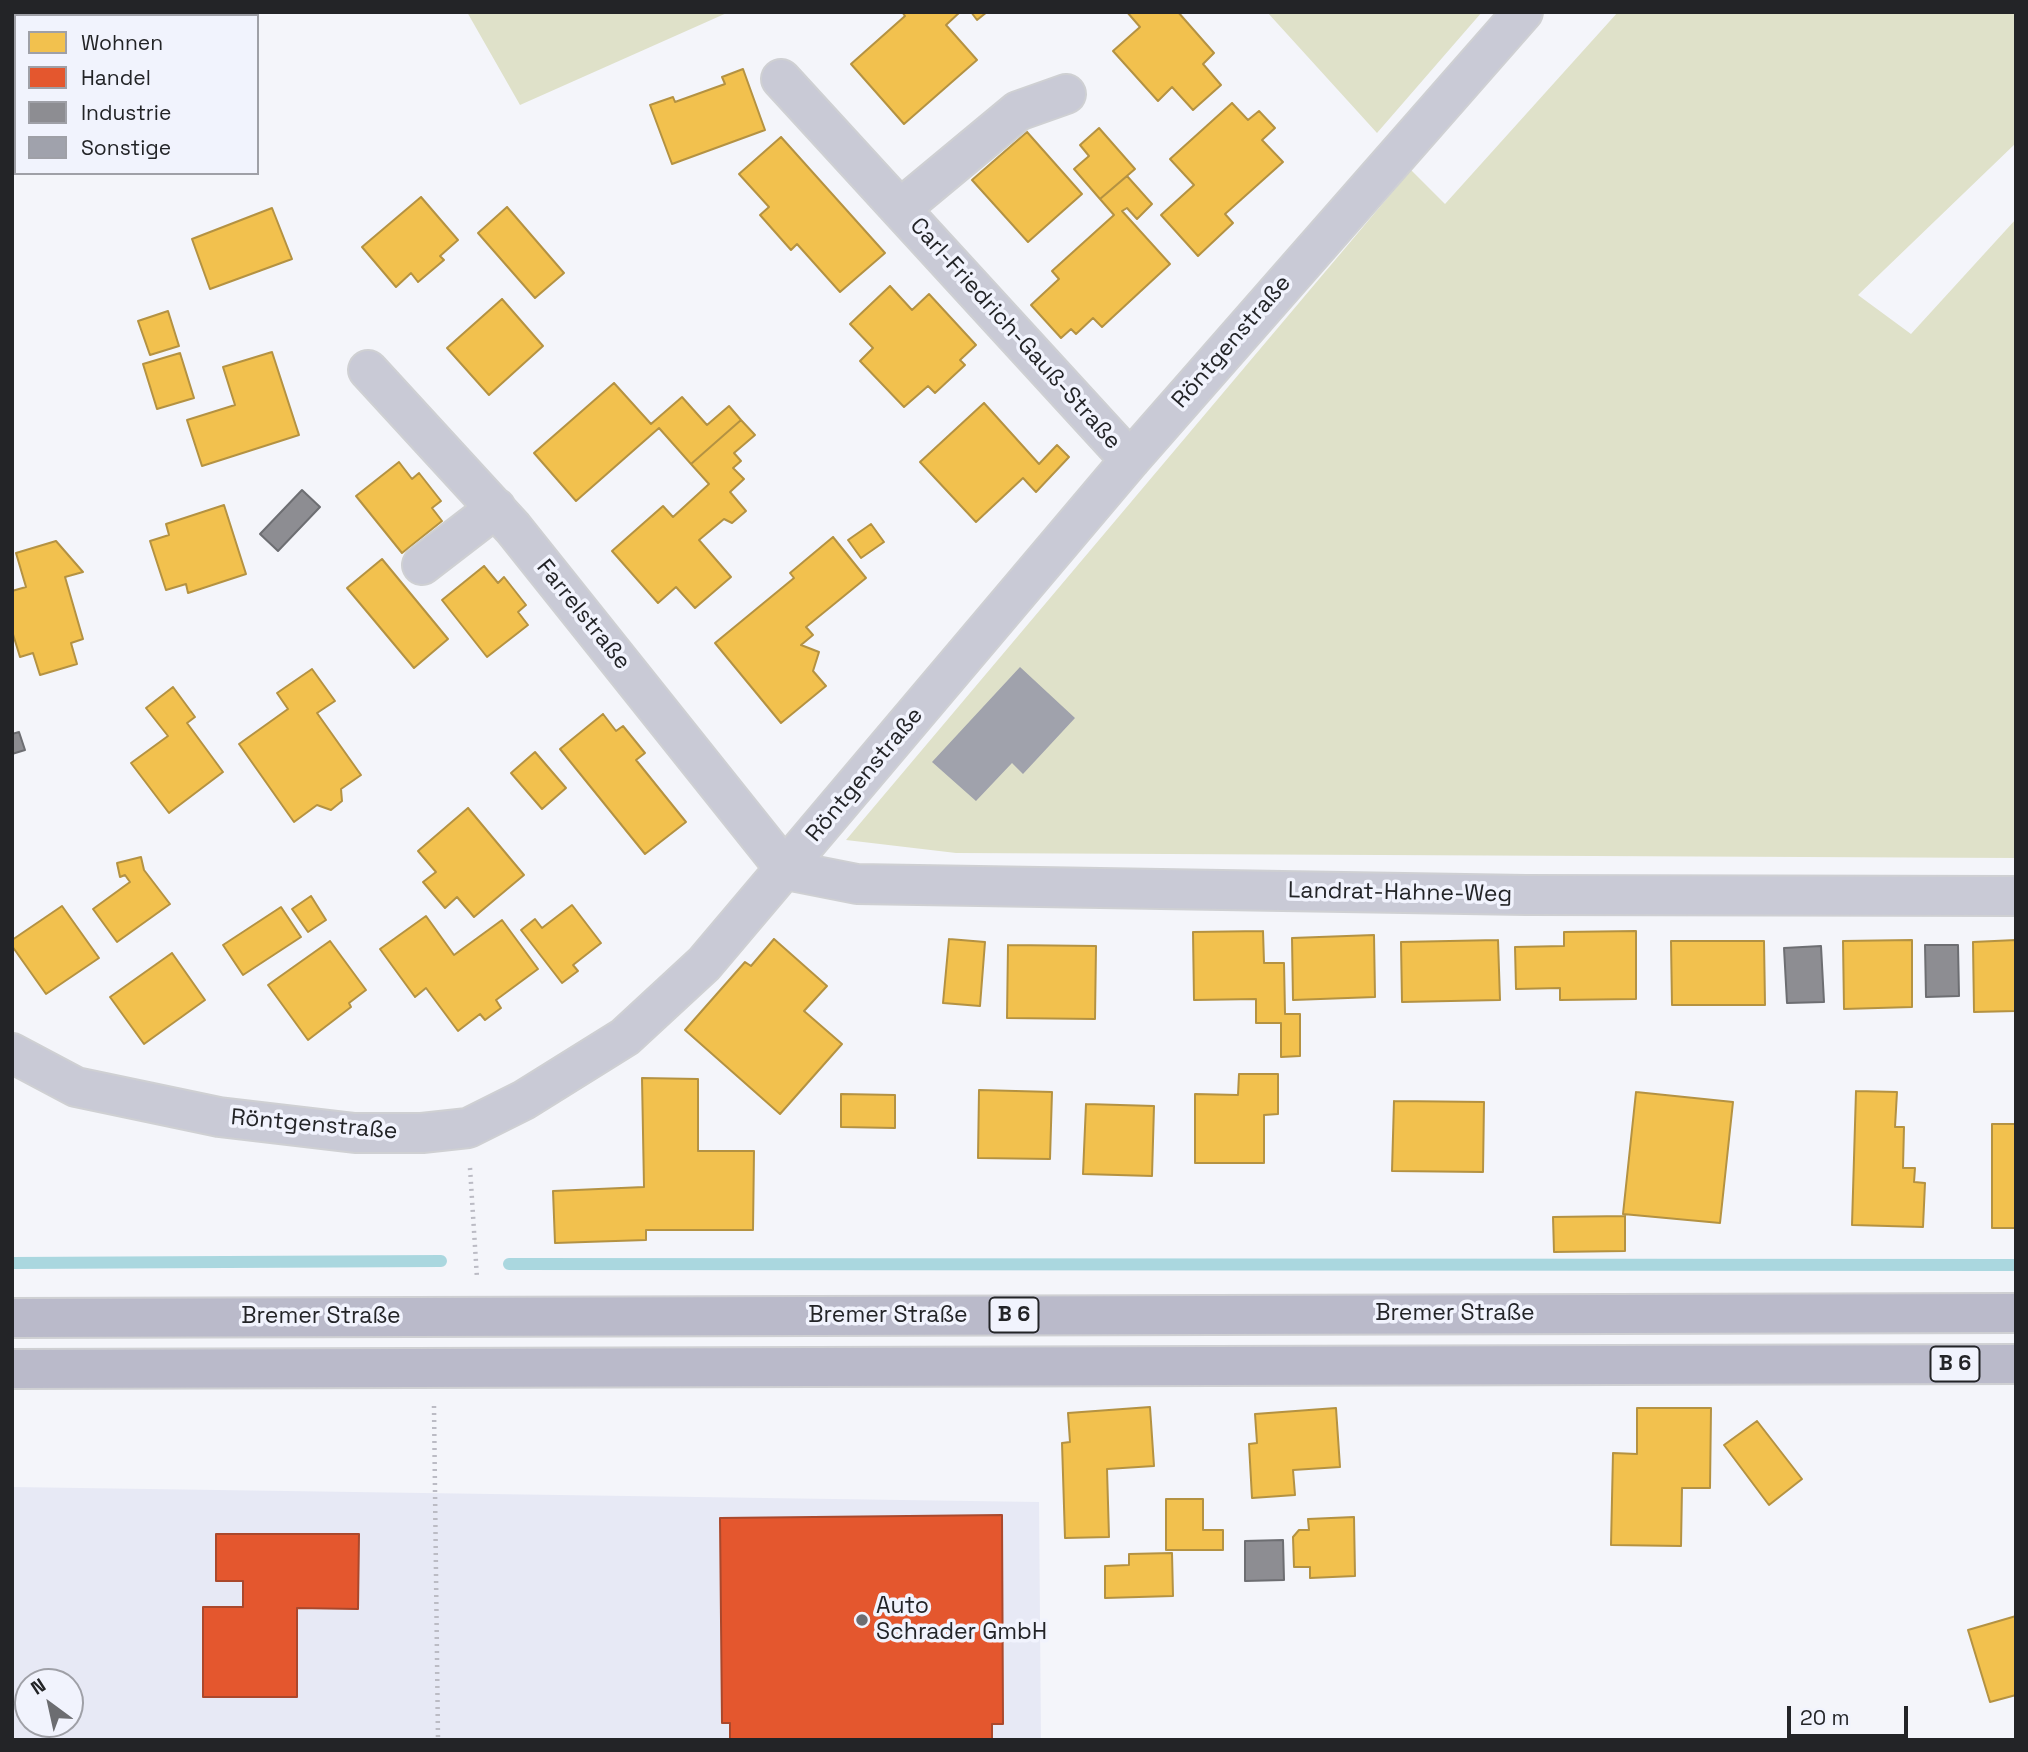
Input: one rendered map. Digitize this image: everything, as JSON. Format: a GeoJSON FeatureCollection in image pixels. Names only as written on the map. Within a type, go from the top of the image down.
{"type":"FeatureCollection","features":[{"type":"Feature","properties":{"kind":"main road","name":"Bremer Straße"},"geometry":{"type":"LineString","coordinates":[[12,1318],[2016,1313]]}},
{"type":"Feature","properties":{"kind":"main road","name":"B 6"},"geometry":{"type":"LineString","coordinates":[[12,1369],[2016,1364]]}},
{"type":"Feature","properties":{"kind":"street","name":"Röntgenstraße"},"geometry":{"type":"LineString","coordinates":[[12,1054],[76,1087],[219,1117],[355,1133],[422,1133],[468,1128],[524,1100],[625,1037],[704,964],[1130,460],[1523,12]]}},
{"type":"Feature","properties":{"kind":"street","name":"Carl-Friedrich-Gauß-Straße"},"geometry":{"type":"LineString","coordinates":[[780,79],[1130,460]]}},
{"type":"Feature","properties":{"kind":"street","name":"Carl-Friedrich-Gauß-Straße"},"geometry":{"type":"LineString","coordinates":[[900,209],[1018,111],[1066,94]]}},
{"type":"Feature","properties":{"kind":"street","name":"Farrelstraße"},"geometry":{"type":"LineString","coordinates":[[368,370],[505,518],[786,870]]}},
{"type":"Feature","properties":{"kind":"street"},"geometry":{"type":"LineString","coordinates":[[440,566],[505,518]]}},
{"type":"Feature","properties":{"kind":"street","name":"Landrat-Hahne-Weg"},"geometry":{"type":"LineString","coordinates":[[786,870],[857,884],[1539,895],[2016,896]]}},
{"type":"Feature","properties":{"kind":"path"},"geometry":{"type":"LineString","coordinates":[[468,1128],[478,1291]]}},
{"type":"Feature","properties":{"kind":"path"},"geometry":{"type":"LineString","coordinates":[[434,1391],[438,1740]]}},
{"type":"Feature","properties":{"kind":"shaded area"},"geometry":{"type":"Polygon","coordinates":[[[12,1487],[1039,1502],[1041,1740],[12,1740],[12,1487]]]}},
{"type":"Feature","properties":{"kind":"green space"},"geometry":{"type":"Polygon","coordinates":[[[467,12],[729,12],[520,105],[467,12]]]}},
{"type":"Feature","properties":{"kind":"green space"},"geometry":{"type":"Polygon","coordinates":[[[1267,12],[1482,12],[1377,133],[1267,12]]]}},
{"type":"Feature","properties":{"kind":"green space"},"geometry":{"type":"Polygon","coordinates":[[[1618,12],[2016,12],[2016,143],[1858,295],[1911,334],[2016,219],[2016,858],[956,853],[846,840],[1411,170],[1445,204],[1618,12]]]}},
{"type":"Feature","properties":{"kind":"building: Wohnen"},"geometry":{"type":"Polygon","coordinates":[[[902,12],[960,12],[946,25],[977,60],[904,124],[851,64],[905,16],[902,12]]]}},
{"type":"Feature","properties":{"kind":"building: Wohnen"},"geometry":{"type":"Polygon","coordinates":[[[971,12],[987,12],[977,20],[971,12]]]}},
{"type":"Feature","properties":{"kind":"building: Wohnen"},"geometry":{"type":"Polygon","coordinates":[[[1127,12],[1178,12],[1214,53],[1203,64],[1221,85],[1193,110],[1172,87],[1158,101],[1113,51],[1140,27],[1127,12]]]}},
{"type":"Feature","properties":{"kind":"building: Wohnen"},"geometry":{"type":"Polygon","coordinates":[[[743,69],[765,130],[672,164],[650,105],[673,97],[675,102],[725,84],[722,77],[743,69]]]}},
{"type":"Feature","properties":{"kind":"building: Wohnen"},"geometry":{"type":"Polygon","coordinates":[[[1232,103],[1248,120],[1259,111],[1275,128],[1262,140],[1283,162],[1225,214],[1233,223],[1198,256],[1161,215],[1194,185],[1170,159],[1232,103]]]}},
{"type":"Feature","properties":{"kind":"building: Wohnen"},"geometry":{"type":"Polygon","coordinates":[[[1099,128],[1135,169],[1100,199],[1074,169],[1089,156],[1080,145],[1099,128]]]}},
{"type":"Feature","properties":{"kind":"building: Wohnen"},"geometry":{"type":"Polygon","coordinates":[[[1027,132],[1082,194],[1028,242],[972,180],[1027,132]]]}},
{"type":"Feature","properties":{"kind":"building: Wohnen"},"geometry":{"type":"Polygon","coordinates":[[[781,137],[885,253],[840,292],[797,244],[791,250],[760,215],[769,207],[739,174],[781,137]]]}},
{"type":"Feature","properties":{"kind":"building: Wohnen"},"geometry":{"type":"Polygon","coordinates":[[[1127,176],[1152,204],[1137,219],[1127,208],[1122,211],[1170,264],[1102,327],[1093,318],[1076,334],[1071,329],[1061,338],[1031,305],[1059,279],[1052,271],[1114,215],[1100,199],[1127,176]]]}},
{"type":"Feature","properties":{"kind":"building: Wohnen"},"geometry":{"type":"Polygon","coordinates":[[[421,197],[458,240],[440,256],[444,260],[418,282],[411,273],[396,287],[362,247],[421,197]]]}},
{"type":"Feature","properties":{"kind":"building: Wohnen"},"geometry":{"type":"Polygon","coordinates":[[[507,207],[564,273],[535,298],[478,233],[507,207]]]}},
{"type":"Feature","properties":{"kind":"building: Wohnen"},"geometry":{"type":"Polygon","coordinates":[[[272,208],[292,259],[210,289],[192,239],[272,208]]]}},
{"type":"Feature","properties":{"kind":"building: Wohnen"},"geometry":{"type":"Polygon","coordinates":[[[890,286],[912,310],[929,294],[976,345],[960,360],[965,365],[935,393],[928,386],[904,407],[860,361],[873,348],[850,324],[890,286]]]}},
{"type":"Feature","properties":{"kind":"building: Wohnen"},"geometry":{"type":"Polygon","coordinates":[[[502,299],[543,346],[489,395],[447,348],[502,299]]]}},
{"type":"Feature","properties":{"kind":"building: Wohnen"},"geometry":{"type":"Polygon","coordinates":[[[168,311],[179,346],[150,355],[138,321],[168,311]]]}},
{"type":"Feature","properties":{"kind":"building: Wohnen"},"geometry":{"type":"Polygon","coordinates":[[[272,352],[299,435],[202,466],[187,420],[235,405],[223,367],[272,352]]]}},
{"type":"Feature","properties":{"kind":"building: Wohnen"},"geometry":{"type":"Polygon","coordinates":[[[180,353],[194,398],[157,409],[143,364],[180,353]]]}},
{"type":"Feature","properties":{"kind":"building: Wohnen"},"geometry":{"type":"Polygon","coordinates":[[[614,383],[651,424],[682,397],[707,425],[729,406],[741,420],[691,464],[659,428],[576,501],[534,453],[614,383]]]}},
{"type":"Feature","properties":{"kind":"building: Wohnen"},"geometry":{"type":"Polygon","coordinates":[[[984,403],[1039,464],[1057,445],[1069,457],[1036,492],[1023,478],[976,522],[920,462],[984,403]]]}},
{"type":"Feature","properties":{"kind":"building: Wohnen"},"geometry":{"type":"Polygon","coordinates":[[[741,420],[755,435],[734,453],[741,461],[733,468],[744,479],[730,492],[746,511],[732,523],[724,519],[699,540],[731,577],[695,608],[676,587],[658,603],[612,551],[663,506],[673,517],[709,484],[691,464],[741,420]]]}},
{"type":"Feature","properties":{"kind":"building: Wohnen"},"geometry":{"type":"Polygon","coordinates":[[[399,462],[412,479],[419,473],[441,501],[432,508],[442,521],[402,553],[356,496],[399,462]]]}},
{"type":"Feature","properties":{"kind":"building: Wohnen"},"geometry":{"type":"Polygon","coordinates":[[[224,505],[246,574],[188,593],[186,584],[166,590],[150,541],[169,535],[166,524],[224,505]]]}},
{"type":"Feature","properties":{"kind":"building: Wohnen"},"geometry":{"type":"Polygon","coordinates":[[[871,524],[884,542],[861,558],[848,540],[871,524]]]}},
{"type":"Feature","properties":{"kind":"building: Wohnen"},"geometry":{"type":"Polygon","coordinates":[[[833,537],[866,578],[806,627],[813,635],[801,645],[819,652],[813,671],[826,686],[781,723],[715,643],[794,578],[790,573],[833,537]]]}},
{"type":"Feature","properties":{"kind":"building: Wohnen"},"geometry":{"type":"Polygon","coordinates":[[[56,541],[83,572],[65,577],[83,639],[71,643],[77,664],[40,675],[33,653],[20,657],[12,631],[12,591],[26,587],[16,553],[56,541]]]}},
{"type":"Feature","properties":{"kind":"building: Wohnen"},"geometry":{"type":"Polygon","coordinates":[[[382,559],[448,639],[414,668],[347,588],[382,559]]]}},
{"type":"Feature","properties":{"kind":"building: Wohnen"},"geometry":{"type":"Polygon","coordinates":[[[484,566],[498,583],[504,577],[526,605],[518,612],[528,625],[487,657],[442,600],[484,566]]]}},
{"type":"Feature","properties":{"kind":"building: Wohnen"},"geometry":{"type":"Polygon","coordinates":[[[312,669],[335,701],[317,713],[361,775],[341,789],[342,801],[331,810],[317,805],[294,822],[239,744],[288,709],[277,693],[312,669]]]}},
{"type":"Feature","properties":{"kind":"building: Wohnen"},"geometry":{"type":"Polygon","coordinates":[[[173,687],[195,717],[187,723],[223,772],[169,813],[131,763],[168,736],[146,708],[173,687]]]}},
{"type":"Feature","properties":{"kind":"building: Wohnen"},"geometry":{"type":"Polygon","coordinates":[[[603,714],[616,731],[623,726],[645,753],[636,760],[686,822],[645,854],[560,749],[603,714]]]}},
{"type":"Feature","properties":{"kind":"building: Wohnen"},"geometry":{"type":"Polygon","coordinates":[[[535,752],[566,788],[542,809],[511,773],[535,752]]]}},
{"type":"Feature","properties":{"kind":"building: Wohnen"},"geometry":{"type":"Polygon","coordinates":[[[468,808],[524,875],[474,917],[457,897],[445,908],[423,882],[436,872],[418,851],[468,808]]]}},
{"type":"Feature","properties":{"kind":"building: Wohnen"},"geometry":{"type":"Polygon","coordinates":[[[141,857],[144,870],[170,904],[117,942],[93,909],[130,882],[125,875],[120,877],[117,863],[141,857]]]}},
{"type":"Feature","properties":{"kind":"building: Wohnen"},"geometry":{"type":"Polygon","coordinates":[[[311,896],[326,920],[308,932],[292,909],[311,896]]]}},
{"type":"Feature","properties":{"kind":"building: Wohnen"},"geometry":{"type":"Polygon","coordinates":[[[572,905],[601,943],[573,965],[578,971],[562,983],[521,930],[535,919],[542,928],[572,905]]]}},
{"type":"Feature","properties":{"kind":"building: Wohnen"},"geometry":{"type":"Polygon","coordinates":[[[62,906],[99,958],[46,994],[12,946],[12,940],[62,906]]]}},
{"type":"Feature","properties":{"kind":"building: Wohnen"},"geometry":{"type":"Polygon","coordinates":[[[281,907],[301,937],[243,975],[223,945],[281,907]]]}},
{"type":"Feature","properties":{"kind":"building: Wohnen"},"geometry":{"type":"Polygon","coordinates":[[[426,916],[454,955],[502,920],[538,969],[496,1000],[501,1008],[485,1020],[480,1014],[458,1031],[426,988],[415,997],[380,949],[426,916]]]}},
{"type":"Feature","properties":{"kind":"building: Wohnen"},"geometry":{"type":"Polygon","coordinates":[[[1263,931],[1264,963],[1284,963],[1285,1014],[1300,1014],[1300,1056],[1281,1057],[1281,1023],[1256,1023],[1256,999],[1194,1000],[1193,932],[1263,931]]]}},
{"type":"Feature","properties":{"kind":"building: Wohnen"},"geometry":{"type":"Polygon","coordinates":[[[1636,931],[1636,999],[1560,1000],[1560,988],[1516,989],[1515,947],[1564,946],[1564,932],[1636,931]]]}},
{"type":"Feature","properties":{"kind":"building: Wohnen"},"geometry":{"type":"Polygon","coordinates":[[[1374,935],[1375,997],[1293,1000],[1292,938],[1374,935]]]}},
{"type":"Feature","properties":{"kind":"building: Wohnen"},"geometry":{"type":"Polygon","coordinates":[[[774,939],[827,986],[804,1011],[842,1044],[780,1114],[685,1030],[745,962],[751,966],[774,939]]]}},
{"type":"Feature","properties":{"kind":"building: Wohnen"},"geometry":{"type":"Polygon","coordinates":[[[949,939],[985,942],[980,1006],[943,1003],[949,939]]]}},
{"type":"Feature","properties":{"kind":"building: Wohnen"},"geometry":{"type":"Polygon","coordinates":[[[1498,940],[1500,1000],[1402,1002],[1401,942],[1498,940]]]}},
{"type":"Feature","properties":{"kind":"building: Wohnen"},"geometry":{"type":"Polygon","coordinates":[[[1912,940],[1912,1007],[1844,1009],[1843,941],[1912,940]]]}},
{"type":"Feature","properties":{"kind":"building: Wohnen"},"geometry":{"type":"Polygon","coordinates":[[[2016,940],[2016,1011],[1974,1012],[1973,942],[2016,940]]]}},
{"type":"Feature","properties":{"kind":"building: Wohnen"},"geometry":{"type":"Polygon","coordinates":[[[330,941],[366,990],[349,1003],[351,1007],[308,1040],[268,985],[330,941]]]}},
{"type":"Feature","properties":{"kind":"building: Wohnen"},"geometry":{"type":"Polygon","coordinates":[[[1671,941],[1764,941],[1765,1005],[1672,1005],[1671,941]]]}},
{"type":"Feature","properties":{"kind":"building: Wohnen"},"geometry":{"type":"Polygon","coordinates":[[[1008,945],[1096,946],[1095,1019],[1007,1018],[1008,945]]]}},
{"type":"Feature","properties":{"kind":"building: Wohnen"},"geometry":{"type":"Polygon","coordinates":[[[172,953],[205,1000],[144,1044],[110,997],[172,953]]]}},
{"type":"Feature","properties":{"kind":"building: Wohnen"},"geometry":{"type":"Polygon","coordinates":[[[1239,1074],[1278,1074],[1278,1114],[1264,1115],[1264,1163],[1195,1163],[1195,1094],[1238,1095],[1239,1074]]]}},
{"type":"Feature","properties":{"kind":"building: Wohnen"},"geometry":{"type":"Polygon","coordinates":[[[642,1078],[698,1079],[698,1151],[754,1151],[753,1230],[646,1230],[646,1240],[555,1243],[553,1191],[644,1187],[642,1078]]]}},
{"type":"Feature","properties":{"kind":"building: Wohnen"},"geometry":{"type":"Polygon","coordinates":[[[979,1090],[1052,1092],[1050,1159],[978,1158],[979,1090]]]}},
{"type":"Feature","properties":{"kind":"building: Wohnen"},"geometry":{"type":"Polygon","coordinates":[[[1856,1091],[1897,1092],[1895,1127],[1904,1127],[1903,1168],[1915,1168],[1914,1182],[1925,1183],[1923,1227],[1852,1225],[1856,1091]]]}},
{"type":"Feature","properties":{"kind":"building: Wohnen"},"geometry":{"type":"Polygon","coordinates":[[[1636,1092],[1733,1102],[1720,1223],[1623,1214],[1636,1092]]]}},
{"type":"Feature","properties":{"kind":"building: Wohnen"},"geometry":{"type":"Polygon","coordinates":[[[841,1094],[895,1095],[895,1128],[841,1127],[841,1094]]]}},
{"type":"Feature","properties":{"kind":"building: Wohnen"},"geometry":{"type":"Polygon","coordinates":[[[1394,1101],[1484,1102],[1483,1172],[1392,1171],[1394,1101]]]}},
{"type":"Feature","properties":{"kind":"building: Wohnen"},"geometry":{"type":"Polygon","coordinates":[[[1086,1104],[1154,1106],[1152,1176],[1083,1174],[1086,1104]]]}},
{"type":"Feature","properties":{"kind":"building: Wohnen"},"geometry":{"type":"Polygon","coordinates":[[[1992,1124],[2016,1124],[2016,1228],[1992,1228],[1992,1124]]]}},
{"type":"Feature","properties":{"kind":"building: Wohnen"},"geometry":{"type":"Polygon","coordinates":[[[1625,1216],[1625,1251],[1554,1252],[1553,1217],[1625,1216]]]}},
{"type":"Feature","properties":{"kind":"building: Wohnen"},"geometry":{"type":"Polygon","coordinates":[[[1150,1407],[1154,1466],[1107,1469],[1109,1537],[1065,1538],[1062,1443],[1070,1442],[1068,1413],[1150,1407]]]}},
{"type":"Feature","properties":{"kind":"building: Wohnen"},"geometry":{"type":"Polygon","coordinates":[[[1336,1408],[1340,1467],[1293,1470],[1295,1495],[1252,1498],[1249,1444],[1257,1443],[1255,1414],[1336,1408]]]}},
{"type":"Feature","properties":{"kind":"building: Wohnen"},"geometry":{"type":"Polygon","coordinates":[[[1637,1408],[1711,1408],[1710,1488],[1682,1488],[1681,1546],[1611,1545],[1613,1453],[1637,1454],[1637,1408]]]}},
{"type":"Feature","properties":{"kind":"building: Wohnen"},"geometry":{"type":"Polygon","coordinates":[[[1757,1421],[1802,1479],[1769,1505],[1724,1445],[1757,1421]]]}},
{"type":"Feature","properties":{"kind":"building: Wohnen"},"geometry":{"type":"Polygon","coordinates":[[[1166,1499],[1203,1499],[1203,1530],[1223,1530],[1223,1550],[1166,1550],[1166,1499]]]}},
{"type":"Feature","properties":{"kind":"building: Wohnen"},"geometry":{"type":"Polygon","coordinates":[[[1354,1517],[1355,1576],[1310,1578],[1310,1567],[1294,1567],[1293,1537],[1299,1530],[1309,1530],[1308,1519],[1354,1517]]]}},
{"type":"Feature","properties":{"kind":"building: Wohnen"},"geometry":{"type":"Polygon","coordinates":[[[1172,1553],[1173,1596],[1105,1598],[1105,1566],[1129,1565],[1129,1554],[1172,1553]]]}},
{"type":"Feature","properties":{"kind":"building: Wohnen"},"geometry":{"type":"Polygon","coordinates":[[[2016,1616],[2016,1695],[1990,1702],[1968,1630],[2016,1616]]]}},
{"type":"Feature","properties":{"kind":"building: Handel","name":"Auto Schrader GmbH"},"geometry":{"type":"Polygon","coordinates":[[[1002,1515],[1003,1724],[992,1724],[992,1740],[730,1740],[730,1723],[722,1723],[720,1518],[1002,1515]]]}},
{"type":"Feature","properties":{"kind":"building: Handel"},"geometry":{"type":"Polygon","coordinates":[[[216,1534],[359,1534],[358,1609],[297,1608],[297,1697],[203,1697],[203,1607],[243,1607],[243,1581],[216,1581],[216,1534]]]}},
{"type":"Feature","properties":{"kind":"building: Industrie"},"geometry":{"type":"Polygon","coordinates":[[[302,490],[320,507],[278,551],[260,534],[302,490]]]}},
{"type":"Feature","properties":{"kind":"building: Industrie"},"geometry":{"type":"Polygon","coordinates":[[[19,732],[25,750],[12,754],[12,734],[19,732]]]}},
{"type":"Feature","properties":{"kind":"building: Industrie"},"geometry":{"type":"Polygon","coordinates":[[[1925,945],[1958,945],[1959,996],[1926,997],[1925,945]]]}},
{"type":"Feature","properties":{"kind":"building: Industrie"},"geometry":{"type":"Polygon","coordinates":[[[1821,946],[1824,1002],[1787,1003],[1784,948],[1821,946]]]}},
{"type":"Feature","properties":{"kind":"building: Industrie"},"geometry":{"type":"Polygon","coordinates":[[[1283,1540],[1284,1580],[1245,1581],[1245,1541],[1283,1540]]]}},
{"type":"Feature","properties":{"kind":"building: Sonstige"},"geometry":{"type":"Polygon","coordinates":[[[1020,667],[1075,718],[1023,774],[1012,763],[976,801],[932,762],[1020,667]]]}},
{"type":"Feature","properties":{"kind":"waterway"},"geometry":{"type":"LineString","coordinates":[[12,1263],[441,1261]]}},
{"type":"Feature","properties":{"kind":"waterway"},"geometry":{"type":"LineString","coordinates":[[509,1264],[2016,1265]]}},
{"type":"Feature","properties":{"kind":"place","name":"Auto Schrader GmbH"},"geometry":{"type":"Point","coordinates":[862,1620]}}]}
